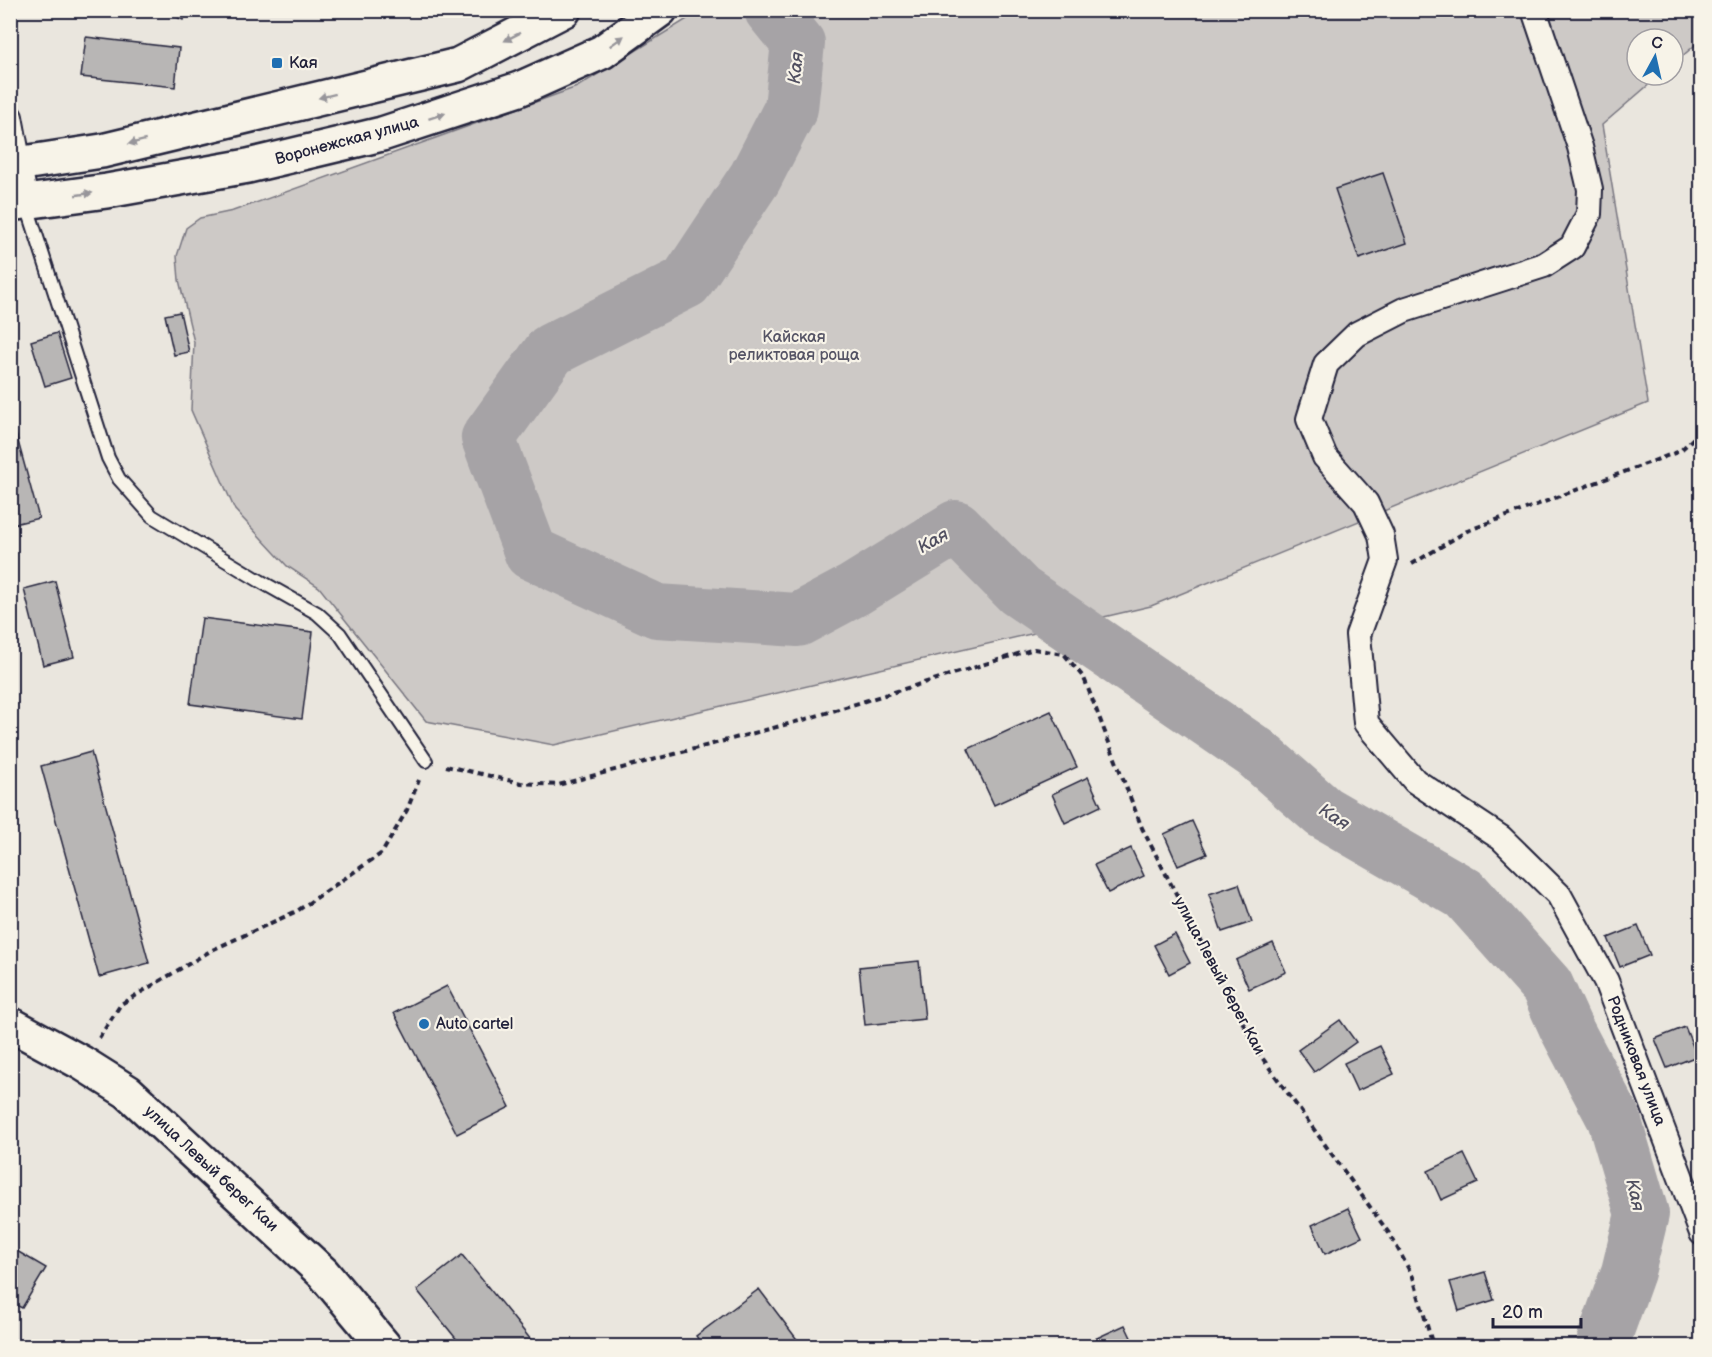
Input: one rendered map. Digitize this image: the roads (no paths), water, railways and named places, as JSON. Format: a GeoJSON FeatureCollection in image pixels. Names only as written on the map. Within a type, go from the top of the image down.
{"type":"FeatureCollection","features":[{"type":"Feature","properties":{"kind":"main road"},"geometry":{"type":"LineString","coordinates":[[14,164],[102,150],[458,65],[564,10]]}},
{"type":"Feature","properties":{"kind":"main road","name":"Воронежская улица"},"geometry":{"type":"LineString","coordinates":[[18,203],[107,191],[248,166],[382,134],[519,89],[582,61],[602,52],[660,10]]}},
{"type":"Feature","properties":{"kind":"main road","name":"улица Левый берег Каи"},"geometry":{"type":"LineString","coordinates":[[10,1024],[82,1063],[128,1092],[323,1273],[384,1347]]}},
{"type":"Feature","properties":{"kind":"street","name":"Родниковая улица"},"geometry":{"type":"LineString","coordinates":[[1534,10],[1580,147],[1590,189],[1589,214],[1572,247],[1544,266],[1404,310],[1357,334],[1326,364],[1309,419],[1325,457],[1366,504],[1381,535],[1385,560],[1358,635],[1366,723],[1415,781],[1500,838],[1559,895],[1606,981],[1701,1233]]}},
{"type":"Feature","properties":{"kind":"street"},"geometry":{"type":"LineString","coordinates":[[10,117],[18,203]]}},
{"type":"Feature","properties":{"kind":"lane"},"geometry":{"type":"LineString","coordinates":[[18,203],[108,458],[119,480],[152,516],[317,613],[325,620],[340,634],[426,761]]}},
{"type":"Feature","properties":{"kind":"waterway","name":"Кая"},"geometry":{"type":"LineString","coordinates":[[771,10],[798,43],[791,108],[755,178],[686,282],[551,350],[488,438],[531,553],[657,611],[798,620],[854,590],[956,527],[1019,591],[1256,753],[1323,812],[1465,894],[1547,986],[1565,1026],[1614,1119],[1642,1214],[1628,1272],[1604,1339],[1605,1346]]}},
{"type":"Feature","properties":{"kind":"place","name":"Кая"},"geometry":{"type":"Point","coordinates":[277,63]}},
{"type":"Feature","properties":{"kind":"place","name":"Auto cartel"},"geometry":{"type":"Point","coordinates":[424,1024]}},
{"type":"Feature","properties":{"kind":"park label","name":"Кайская реликтовая роща"},"geometry":{"type":"Point","coordinates":[794,346]}}]}
